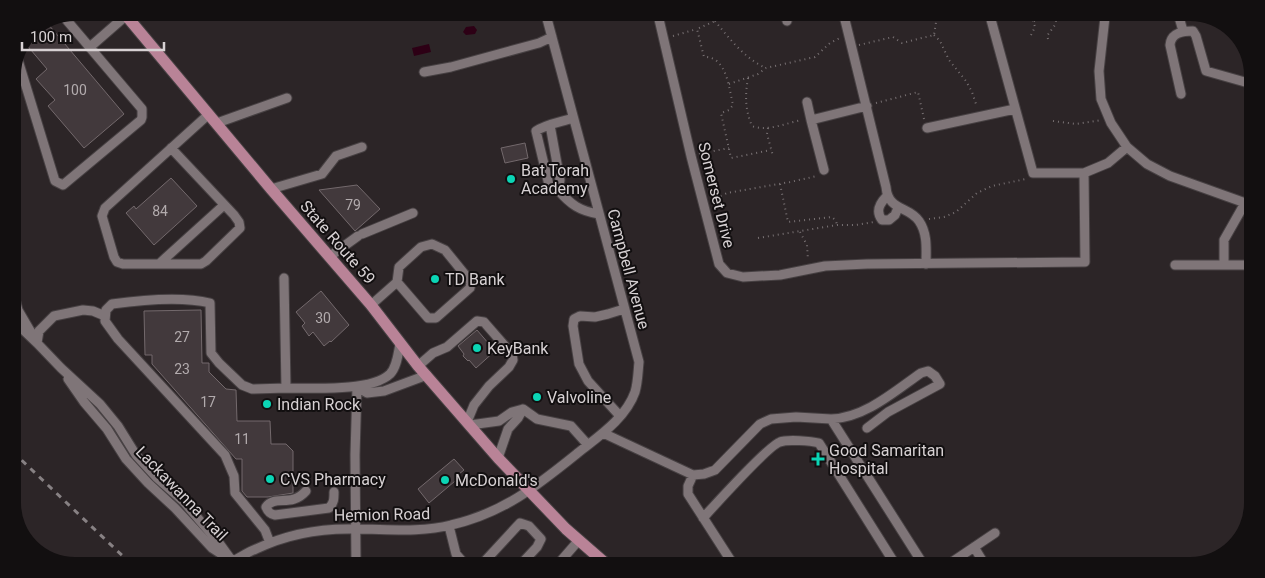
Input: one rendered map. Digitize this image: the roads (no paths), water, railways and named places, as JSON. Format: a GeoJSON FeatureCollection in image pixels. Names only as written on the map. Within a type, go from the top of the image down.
{"type":"FeatureCollection","features":[{"type":"Feature","properties":{"kind":"main road","name":"State Route 59"},"geometry":{"type":"LineString","coordinates":[[134,21],[271,189],[371,305],[418,366],[518,480],[598,557]]}},
{"type":"Feature","properties":{"kind":"street"},"geometry":{"type":"LineString","coordinates":[[90,47],[119,21]]}},
{"type":"Feature","properties":{"kind":"street","name":"Campbell Avenue"},"geometry":{"type":"LineString","coordinates":[[530,491],[604,433],[620,416],[635,392],[639,362],[548,21]]}},
{"type":"Feature","properties":{"kind":"street","name":"Somerset Drive"},"geometry":{"type":"LineString","coordinates":[[660,21],[691,156],[719,264],[728,273],[743,277],[780,275],[825,266],[867,264],[1085,262],[1084,174]]}},
{"type":"Feature","properties":{"kind":"street"},"geometry":{"type":"LineString","coordinates":[[845,21],[887,196],[898,208],[912,214],[920,222],[925,234],[926,264]]}},
{"type":"Feature","properties":{"kind":"street"},"geometry":{"type":"LineString","coordinates":[[991,21],[1033,173],[1084,174],[1108,163],[1126,147]]}},
{"type":"Feature","properties":{"kind":"street"},"geometry":{"type":"LineString","coordinates":[[1105,21],[1099,71],[1101,99],[1109,118],[1126,147],[1147,164],[1170,176],[1244,203]]}},
{"type":"Feature","properties":{"kind":"street"},"geometry":{"type":"LineString","coordinates":[[1181,21],[1183,31]]}},
{"type":"Feature","properties":{"kind":"street"},"geometry":{"type":"LineString","coordinates":[[21,70],[55,181],[63,185],[142,117],[142,109],[68,22]]}},
{"type":"Feature","properties":{"kind":"street"},"geometry":{"type":"LineString","coordinates":[[1181,94],[1170,45],[1174,35],[1183,31],[1193,31],[1196,36],[1206,70],[1244,82]]}},
{"type":"Feature","properties":{"kind":"street"},"geometry":{"type":"LineString","coordinates":[[424,72],[539,43],[552,37]]}},
{"type":"Feature","properties":{"kind":"street"},"geometry":{"type":"LineString","coordinates":[[217,123],[287,98]]}},
{"type":"Feature","properties":{"kind":"street"},"geometry":{"type":"LineString","coordinates":[[807,102],[824,170]]}},
{"type":"Feature","properties":{"kind":"street"},"geometry":{"type":"LineString","coordinates":[[811,120],[867,106]]}},
{"type":"Feature","properties":{"kind":"street"},"geometry":{"type":"LineString","coordinates":[[927,128],[1016,109]]}},
{"type":"Feature","properties":{"kind":"street"},"geometry":{"type":"LineString","coordinates":[[171,148],[239,222],[240,228],[201,264],[123,264],[118,262],[114,257],[102,216],[104,208],[171,148],[209,114]]}},
{"type":"Feature","properties":{"kind":"street"},"geometry":{"type":"LineString","coordinates":[[573,118],[536,131],[550,185],[552,189],[558,190],[583,211],[599,214]]}},
{"type":"Feature","properties":{"kind":"street"},"geometry":{"type":"LineString","coordinates":[[550,125],[560,180],[558,190]]}},
{"type":"Feature","properties":{"kind":"street"},"geometry":{"type":"LineString","coordinates":[[271,189],[322,174],[336,156],[362,147]]}},
{"type":"Feature","properties":{"kind":"street"},"geometry":{"type":"LineString","coordinates":[[887,196],[879,208],[878,215],[882,220],[889,220],[895,215],[898,208]]}},
{"type":"Feature","properties":{"kind":"street"},"geometry":{"type":"LineString","coordinates":[[160,263],[224,205]]}},
{"type":"Feature","properties":{"kind":"street"},"geometry":{"type":"LineString","coordinates":[[1224,264],[1224,240],[1244,210]]}},
{"type":"Feature","properties":{"kind":"street"},"geometry":{"type":"LineString","coordinates":[[329,257],[360,235],[413,213]]}},
{"type":"Feature","properties":{"kind":"street"},"geometry":{"type":"LineString","coordinates":[[371,305],[396,282],[399,267],[421,247],[432,244],[445,250],[471,282],[470,288],[436,318],[428,318],[396,282]]}},
{"type":"Feature","properties":{"kind":"street"},"geometry":{"type":"LineString","coordinates":[[1175,265],[1244,265]]}},
{"type":"Feature","properties":{"kind":"street"},"geometry":{"type":"LineString","coordinates":[[284,278],[286,388]]}},
{"type":"Feature","properties":{"kind":"street"},"geometry":{"type":"LineString","coordinates":[[270,543],[265,530],[235,493],[234,476],[225,455],[118,339],[105,321],[106,310],[112,304],[119,303],[198,300],[210,303],[211,353],[242,385],[252,389],[357,387],[377,381],[390,374],[396,364],[400,344]]}},
{"type":"Feature","properties":{"kind":"street"},"geometry":{"type":"LineString","coordinates":[[620,416],[588,381],[579,364],[573,326],[574,319],[580,316],[595,317],[624,309]]}},
{"type":"Feature","properties":{"kind":"street"},"geometry":{"type":"LineString","coordinates":[[37,343],[39,331],[54,316],[83,310],[105,316]]}},
{"type":"Feature","properties":{"kind":"street","name":"Lackawanna Trail"},"geometry":{"type":"LineString","coordinates":[[21,315],[37,343]]}},
{"type":"Feature","properties":{"kind":"street"},"geometry":{"type":"LineString","coordinates":[[418,366],[433,353],[447,347],[477,321],[484,322],[512,354],[513,360],[509,367],[489,386],[474,405],[468,423],[499,421],[512,412],[523,409]]}},
{"type":"Feature","properties":{"kind":"street","name":"Lackawanna Trail"},"geometry":{"type":"LineString","coordinates":[[21,328],[100,404],[118,426],[136,455],[157,478],[184,502],[229,557]]}},
{"type":"Feature","properties":{"kind":"street"},"geometry":{"type":"LineString","coordinates":[[604,433],[693,474],[704,474],[715,470],[760,424],[771,419],[796,417],[839,419],[864,410],[921,373],[928,371],[935,376],[940,384],[927,393],[918,394],[888,412],[867,428]]}},
{"type":"Feature","properties":{"kind":"street"},"geometry":{"type":"LineString","coordinates":[[357,387],[367,393],[384,391],[427,375]]}},
{"type":"Feature","properties":{"kind":"street"},"geometry":{"type":"LineString","coordinates":[[356,557],[354,529],[357,387]]}},
{"type":"Feature","properties":{"kind":"street"},"geometry":{"type":"LineString","coordinates":[[523,409],[537,419],[571,426],[588,445]]}},
{"type":"Feature","properties":{"kind":"street"},"geometry":{"type":"LineString","coordinates":[[498,458],[508,429],[523,409]]}},
{"type":"Feature","properties":{"kind":"street"},"geometry":{"type":"LineString","coordinates":[[831,419],[920,557]]}},
{"type":"Feature","properties":{"kind":"street"},"geometry":{"type":"LineString","coordinates":[[703,518],[763,456],[780,442],[807,441],[819,443],[891,557]]}},
{"type":"Feature","properties":{"kind":"street"},"geometry":{"type":"LineString","coordinates":[[693,474],[688,486],[688,494],[728,557]]}},
{"type":"Feature","properties":{"kind":"street"},"geometry":{"type":"LineString","coordinates":[[306,491],[294,500],[275,500],[270,502],[266,507],[267,510],[270,514],[275,515],[329,508],[334,499],[334,492]]}},
{"type":"Feature","properties":{"kind":"street","name":"Hemion Road"},"geometry":{"type":"LineString","coordinates":[[240,557],[270,543],[306,533],[354,529],[415,529],[449,526],[490,512],[530,491]]}},
{"type":"Feature","properties":{"kind":"street"},"geometry":{"type":"LineString","coordinates":[[489,557],[520,523],[529,526],[541,538],[537,547],[528,557]]}},
{"type":"Feature","properties":{"kind":"street"},"geometry":{"type":"LineString","coordinates":[[449,526],[458,557]]}},
{"type":"Feature","properties":{"kind":"street"},"geometry":{"type":"LineString","coordinates":[[960,557],[996,533]]}},
{"type":"Feature","properties":{"kind":"street"},"geometry":{"type":"LineString","coordinates":[[567,557],[579,540]]}},
{"type":"Feature","properties":{"kind":"street"},"geometry":{"type":"LineString","coordinates":[[974,547],[981,557]]}},
{"type":"Feature","properties":{"kind":"railway"},"geometry":{"type":"LineString","coordinates":[[21,460],[124,557]]}},
{"type":"Feature","properties":{"kind":"place","name":"Bat Torah Academy"},"geometry":{"type":"Point","coordinates":[511,179]}},
{"type":"Feature","properties":{"kind":"place","name":"TD Bank"},"geometry":{"type":"Point","coordinates":[435,279]}},
{"type":"Feature","properties":{"kind":"place","name":"KeyBank"},"geometry":{"type":"Point","coordinates":[477,348]}},
{"type":"Feature","properties":{"kind":"place","name":"Valvoline"},"geometry":{"type":"Point","coordinates":[537,397]}},
{"type":"Feature","properties":{"kind":"place","name":"Indian Rock"},"geometry":{"type":"Point","coordinates":[267,404]}},
{"type":"Feature","properties":{"kind":"place","name":"Good Samaritan Hospital"},"geometry":{"type":"Point","coordinates":[818,459]}},
{"type":"Feature","properties":{"kind":"place","name":"CVS Pharmacy"},"geometry":{"type":"Point","coordinates":[270,479]}},
{"type":"Feature","properties":{"kind":"place","name":"McDonald's"},"geometry":{"type":"Point","coordinates":[445,480]}}]}
